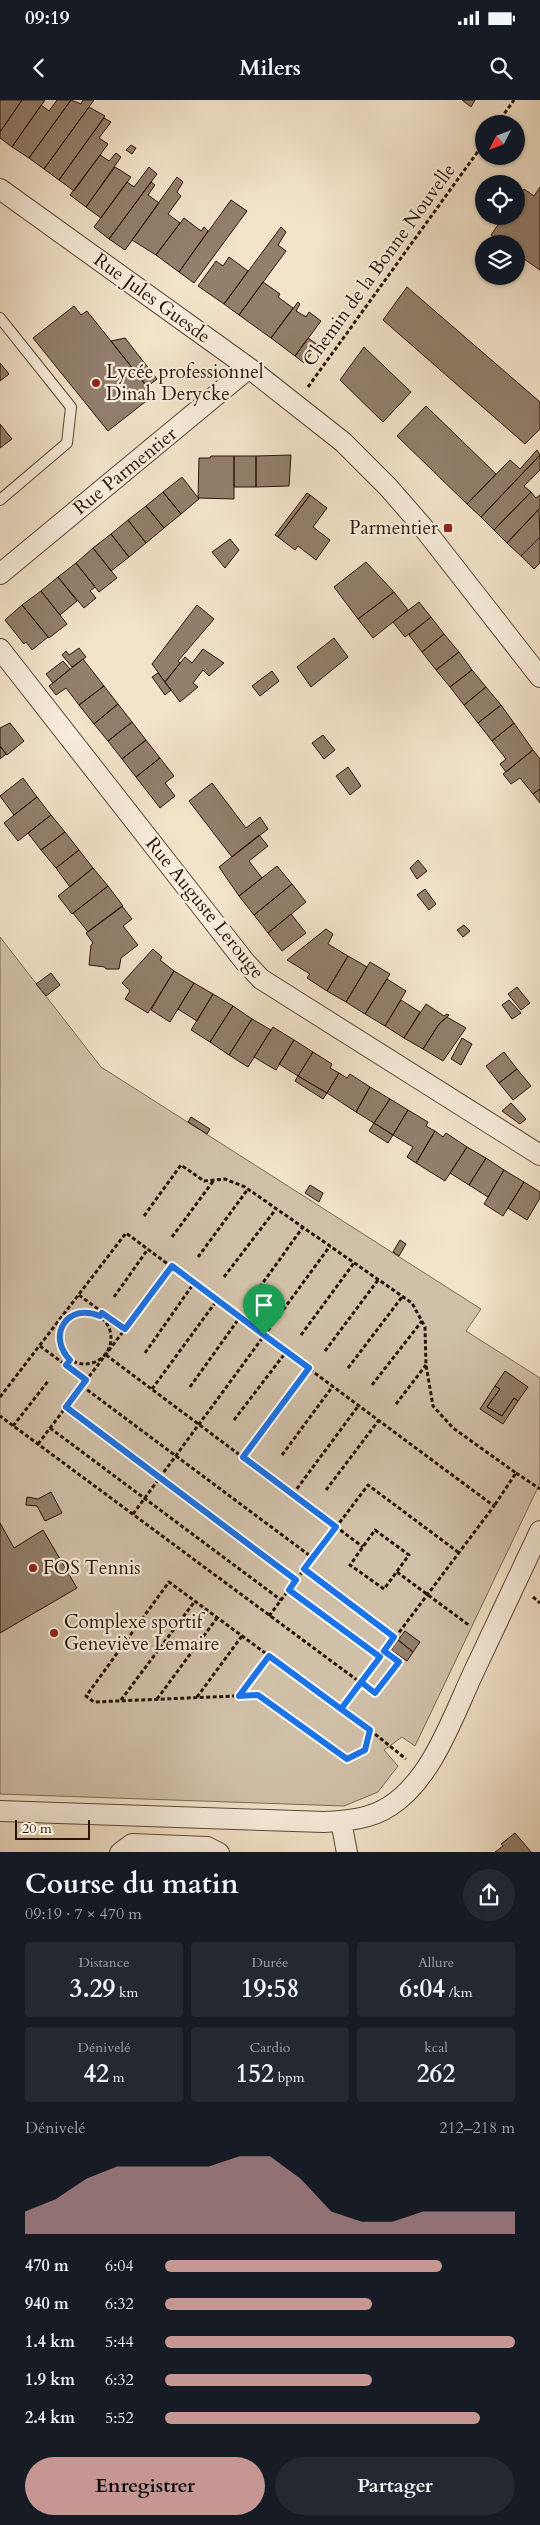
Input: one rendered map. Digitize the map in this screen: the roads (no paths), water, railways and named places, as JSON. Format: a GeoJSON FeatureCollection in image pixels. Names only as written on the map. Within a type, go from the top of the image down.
{"type":"FeatureCollection","features":[{"type":"Feature","properties":{"kind":"street","name":"Rue Jules Guesde"},"geometry":{"type":"LineString","coordinates":[[0,189],[249,368],[296,403],[353,451],[405,506],[540,677]]}},
{"type":"Feature","properties":{"kind":"street","name":"Rue Parmentier"},"geometry":{"type":"LineString","coordinates":[[0,574],[249,368]]}},
{"type":"Feature","properties":{"kind":"street","name":"Rue Auguste Lerouge"},"geometry":{"type":"LineString","coordinates":[[0,649],[245,962],[261,979],[540,1155]]}},
{"type":"Feature","properties":{"kind":"street"},"geometry":{"type":"LineString","coordinates":[[0,1811],[342,1821],[373,1814],[389,1807],[413,1786],[438,1749],[540,1531]]}},
{"type":"Feature","properties":{"kind":"street"},"geometry":{"type":"LineString","coordinates":[[342,1821],[347,1852]]}},
{"type":"Feature","properties":{"kind":"street"},"geometry":{"type":"LineString","coordinates":[[120,1852],[132,1844],[207,1847],[219,1852]]}},
{"type":"Feature","properties":{"kind":"lane"},"geometry":{"type":"LineString","coordinates":[[0,318],[71,407],[67,443],[0,500]]}},
{"type":"Feature","properties":{"kind":"place","name":"Lycée professionnel Dinah Derycke"},"geometry":{"type":"Point","coordinates":[96,383]}},
{"type":"Feature","properties":{"kind":"place","name":"Parmentier"},"geometry":{"type":"Point","coordinates":[448,528]}},
{"type":"Feature","properties":{"kind":"place","name":"FOS Tennis"},"geometry":{"type":"Point","coordinates":[33,1568]}},
{"type":"Feature","properties":{"kind":"place","name":"Complexe sportif Geneviève Lemaire"},"geometry":{"type":"Point","coordinates":[54,1633]}}]}
